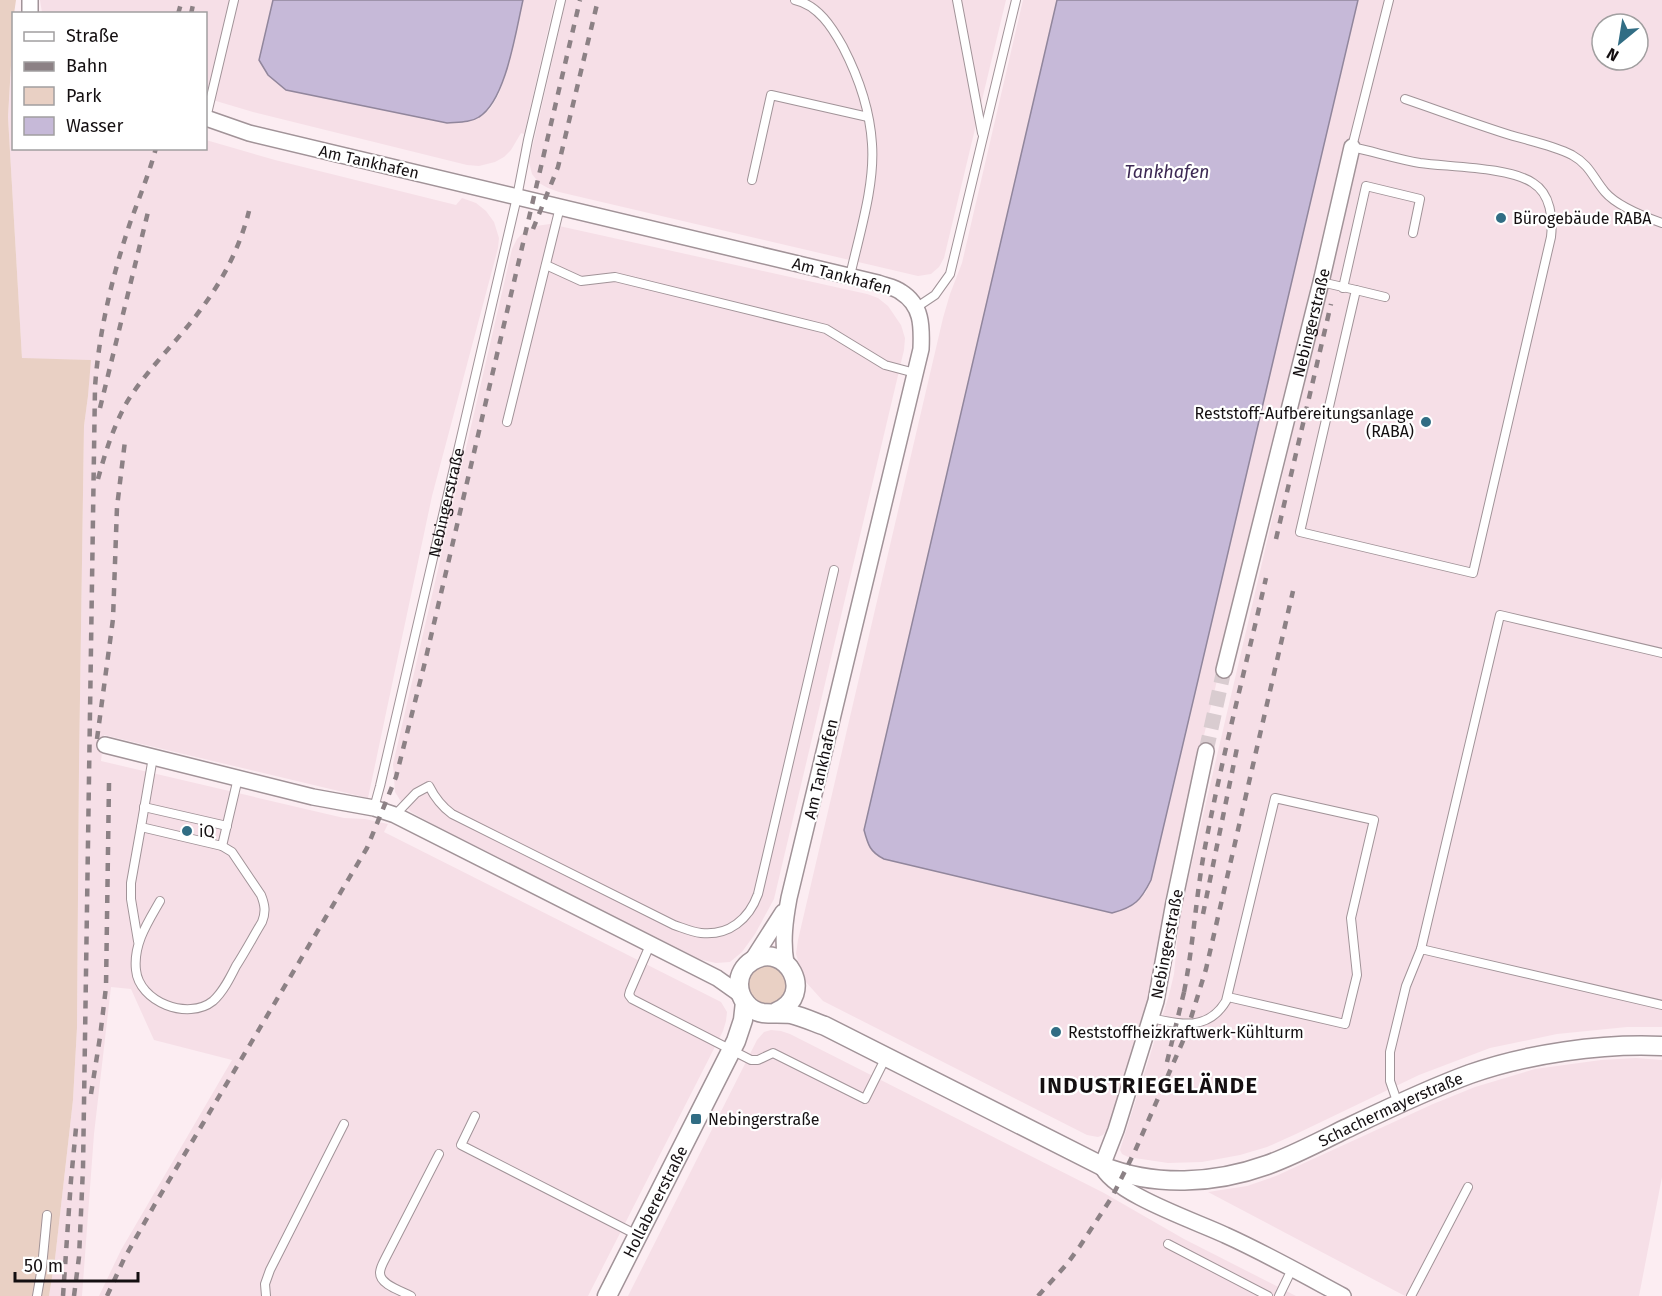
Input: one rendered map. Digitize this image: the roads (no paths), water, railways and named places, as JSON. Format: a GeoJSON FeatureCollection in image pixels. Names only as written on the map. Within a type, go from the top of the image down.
{"type":"FeatureCollection","features":[{"type":"Feature","properties":{"kind":"street","name":"Am Tankhafen"},"geometry":{"type":"LineString","coordinates":[[207,118],[249,133],[878,283],[901,291],[917,307],[922,327],[921,349],[789,898],[784,934],[786,963]]}},
{"type":"Feature","properties":{"kind":"street","name":"Nebingerstraße"},"geometry":{"type":"LineString","coordinates":[[1224,670],[1321,282],[1352,147]]}},
{"type":"Feature","properties":{"kind":"street"},"geometry":{"type":"LineString","coordinates":[[105,745],[313,796],[374,808],[395,815],[717,978],[743,998],[751,1008],[798,1016],[825,1026],[1102,1166],[1109,1177],[1156,1205],[1225,1235],[1343,1296]]}},
{"type":"Feature","properties":{"kind":"street","name":"Nebingerstraße"},"geometry":{"type":"LineString","coordinates":[[1102,1166],[1116,1130],[1160,983],[1174,902],[1206,751]]}},
{"type":"Feature","properties":{"kind":"street","name":"Am Tankhafen"},"geometry":{"type":"LineString","coordinates":[[747,966],[775,925],[789,898]]}},
{"type":"Feature","properties":{"kind":"street"},"geometry":{"type":"LineString","coordinates":[[717,978],[729,978],[760,958],[769,957],[786,963],[793,973],[796,989],[789,1003],[770,1013]]}},
{"type":"Feature","properties":{"kind":"street"},"geometry":{"type":"LineString","coordinates":[[743,998],[739,982],[747,966]]}},
{"type":"Feature","properties":{"kind":"street"},"geometry":{"type":"LineString","coordinates":[[796,989],[806,1005],[825,1026]]}},
{"type":"Feature","properties":{"kind":"street","name":"Hollabererstraße"},"geometry":{"type":"LineString","coordinates":[[607,1296],[734,1046],[743,1020],[743,998]]}},
{"type":"Feature","properties":{"kind":"street","name":"Hollabererstraße"},"geometry":{"type":"LineString","coordinates":[[734,1046],[752,1021],[770,1013]]}},
{"type":"Feature","properties":{"kind":"street","name":"Schachermayerstraße"},"geometry":{"type":"LineString","coordinates":[[1102,1166],[1123,1174],[1151,1179],[1188,1180],[1241,1173],[1281,1159],[1398,1104],[1471,1074],[1532,1058],[1589,1049],[1662,1046]]}},
{"type":"Feature","properties":{"kind":"lane"},"geometry":{"type":"LineString","coordinates":[[207,114],[234,0]]}},
{"type":"Feature","properties":{"kind":"lane","name":"Nebingerstraße"},"geometry":{"type":"LineString","coordinates":[[374,808],[381,786],[561,0]]}},
{"type":"Feature","properties":{"kind":"lane"},"geometry":{"type":"LineString","coordinates":[[795,0],[818,12],[833,29],[849,60],[867,108],[872,144],[871,179],[849,276]]}},
{"type":"Feature","properties":{"kind":"lane"},"geometry":{"type":"LineString","coordinates":[[957,0],[983,137]]}},
{"type":"Feature","properties":{"kind":"lane"},"geometry":{"type":"LineString","coordinates":[[917,307],[935,295],[950,274],[1016,0]]}},
{"type":"Feature","properties":{"kind":"lane"},"geometry":{"type":"LineString","coordinates":[[1356,290],[1300,532],[1473,573],[1551,237],[1552,222],[1549,206],[1541,191],[1533,183],[1516,176],[1418,162],[1352,147],[1389,0]]}},
{"type":"Feature","properties":{"kind":"lane"},"geometry":{"type":"LineString","coordinates":[[752,180],[771,95],[868,117]]}},
{"type":"Feature","properties":{"kind":"lane"},"geometry":{"type":"LineString","coordinates":[[1405,99],[1572,155],[1585,165],[1611,197],[1633,211],[1662,223]]}},
{"type":"Feature","properties":{"kind":"lane"},"geometry":{"type":"LineString","coordinates":[[1343,288],[1366,186],[1420,199],[1413,232]]}},
{"type":"Feature","properties":{"kind":"lane"},"geometry":{"type":"LineString","coordinates":[[507,422],[560,207]]}},
{"type":"Feature","properties":{"kind":"lane"},"geometry":{"type":"LineString","coordinates":[[546,265],[582,281],[615,277],[826,329],[885,365],[915,373]]}},
{"type":"Feature","properties":{"kind":"lane"},"geometry":{"type":"LineString","coordinates":[[1321,282],[1385,297]]}},
{"type":"Feature","properties":{"kind":"lane"},"geometry":{"type":"LineString","coordinates":[[395,815],[416,793],[429,786],[442,806],[452,814],[674,925],[699,933],[717,933],[734,926],[753,906],[758,894],[834,570]]}},
{"type":"Feature","properties":{"kind":"lane"},"geometry":{"type":"LineString","coordinates":[[1398,1104],[1390,1081],[1390,1052],[1406,986],[1421,949],[1500,615],[1662,653]]}},
{"type":"Feature","properties":{"kind":"lane"},"geometry":{"type":"LineString","coordinates":[[141,827],[222,846],[232,852],[261,895],[265,907],[262,922],[223,989],[213,1001],[202,1007],[191,1010],[178,1009],[164,1004],[151,996],[137,978],[135,969],[138,942],[131,899],[131,883],[153,757]]}},
{"type":"Feature","properties":{"kind":"lane"},"geometry":{"type":"LineString","coordinates":[[222,846],[238,778]]}},
{"type":"Feature","properties":{"kind":"lane"},"geometry":{"type":"LineString","coordinates":[[1151,1018],[1177,1023],[1202,1022],[1217,1014],[1228,997],[1275,798],[1374,820],[1351,918],[1356,975],[1345,1024],[1228,997]]}},
{"type":"Feature","properties":{"kind":"lane"},"geometry":{"type":"LineString","coordinates":[[144,807],[227,826]]}},
{"type":"Feature","properties":{"kind":"lane"},"geometry":{"type":"LineString","coordinates":[[138,942],[160,901]]}},
{"type":"Feature","properties":{"kind":"lane"},"geometry":{"type":"LineString","coordinates":[[650,945],[630,991],[632,999],[734,1046],[751,1060],[758,1060],[772,1053],[865,1099],[886,1057]]}},
{"type":"Feature","properties":{"kind":"lane"},"geometry":{"type":"LineString","coordinates":[[1421,949],[1662,1005]]}},
{"type":"Feature","properties":{"kind":"lane"},"geometry":{"type":"LineString","coordinates":[[476,1116],[461,1145],[638,1236]]}},
{"type":"Feature","properties":{"kind":"lane"},"geometry":{"type":"LineString","coordinates":[[266,1296],[265,1284],[270,1270],[344,1124]]}},
{"type":"Feature","properties":{"kind":"lane"},"geometry":{"type":"LineString","coordinates":[[411,1296],[384,1282],[380,1271],[439,1155]]}},
{"type":"Feature","properties":{"kind":"lane"},"geometry":{"type":"LineString","coordinates":[[1411,1296],[1468,1187]]}},
{"type":"Feature","properties":{"kind":"lane"},"geometry":{"type":"LineString","coordinates":[[37,1296],[47,1215]]}},
{"type":"Feature","properties":{"kind":"lane"},"geometry":{"type":"LineString","coordinates":[[1168,1244],[1268,1296]]}},
{"type":"Feature","properties":{"kind":"lane"},"geometry":{"type":"LineString","coordinates":[[1281,1295],[1292,1269]]}},
{"type":"Feature","properties":{"kind":"water"},"geometry":{"type":"Polygon","coordinates":[[[273,0],[523,0],[509,64],[488,109],[475,119],[447,123],[286,90],[268,75],[259,60],[273,0]]]}},
{"type":"Feature","properties":{"kind":"water","name":"Tankhafen"},"geometry":{"type":"Polygon","coordinates":[[[1057,0],[1358,0],[1151,880],[1136,902],[1112,913],[884,859],[870,848],[864,830],[1057,0]]]}},
{"type":"Feature","properties":{"kind":"tunnel"},"geometry":{"type":"LineString","coordinates":[[1206,751],[1224,670]]}},
{"type":"Feature","properties":{"kind":"railway"},"geometry":{"type":"LineString","coordinates":[[179,12],[182,0]]}},
{"type":"Feature","properties":{"kind":"railway"},"geometry":{"type":"LineString","coordinates":[[191,12],[194,0]]}},
{"type":"Feature","properties":{"kind":"railway"},"geometry":{"type":"LineString","coordinates":[[107,1296],[124,1259],[155,1204],[367,848],[396,777],[580,0]]}},
{"type":"Feature","properties":{"kind":"railway"},"geometry":{"type":"LineString","coordinates":[[533,229],[558,167],[598,0]]}},
{"type":"Feature","properties":{"kind":"railway"},"geometry":{"type":"LineString","coordinates":[[74,1296],[79,1257],[83,1168],[95,387],[103,325],[112,284],[155,150]]}},
{"type":"Feature","properties":{"kind":"railway"},"geometry":{"type":"LineString","coordinates":[[98,479],[110,439],[127,402],[217,287],[236,250],[249,211]]}},
{"type":"Feature","properties":{"kind":"railway"},"geometry":{"type":"LineString","coordinates":[[100,408],[148,212]]}},
{"type":"Feature","properties":{"kind":"railway"},"geometry":{"type":"LineString","coordinates":[[1276,539],[1331,304]]}},
{"type":"Feature","properties":{"kind":"railway"},"geometry":{"type":"LineString","coordinates":[[97,739],[113,619],[117,507],[125,441]]}},
{"type":"Feature","properties":{"kind":"railway"},"geometry":{"type":"LineString","coordinates":[[1184,992],[1206,842],[1266,578]]}},
{"type":"Feature","properties":{"kind":"railway"},"geometry":{"type":"LineString","coordinates":[[1038,1296],[1067,1264],[1112,1197],[1135,1151],[1186,1034],[1206,969],[1293,591]]}},
{"type":"Feature","properties":{"kind":"railway"},"geometry":{"type":"LineString","coordinates":[[1203,914],[1237,748]]}},
{"type":"Feature","properties":{"kind":"railway"},"geometry":{"type":"LineString","coordinates":[[91,1094],[106,987],[109,783]]}},
{"type":"Feature","properties":{"kind":"railway"},"geometry":{"type":"LineString","coordinates":[[1167,1062],[1186,984]]}},
{"type":"Feature","properties":{"kind":"railway"},"geometry":{"type":"LineString","coordinates":[[63,1296],[76,1128]]}},
{"type":"Feature","properties":{"kind":"place","name":"Bürogebäude RABA"},"geometry":{"type":"Point","coordinates":[1501,218]}},
{"type":"Feature","properties":{"kind":"place","name":"Reststoff-Aufbereitungsanlage (RABA)"},"geometry":{"type":"Point","coordinates":[1426,422]}},
{"type":"Feature","properties":{"kind":"place","name":"iQ"},"geometry":{"type":"Point","coordinates":[187,831]}},
{"type":"Feature","properties":{"kind":"place","name":"Reststoffheizkraftwerk-Kühlturm"},"geometry":{"type":"Point","coordinates":[1056,1032]}},
{"type":"Feature","properties":{"kind":"place","name":"Nebingerstraße"},"geometry":{"type":"Point","coordinates":[696,1119]}},
{"type":"Feature","properties":{"kind":"district","name":"INDUSTRIEGELÄNDE"},"geometry":{"type":"Point","coordinates":[1149,1085]}}]}
